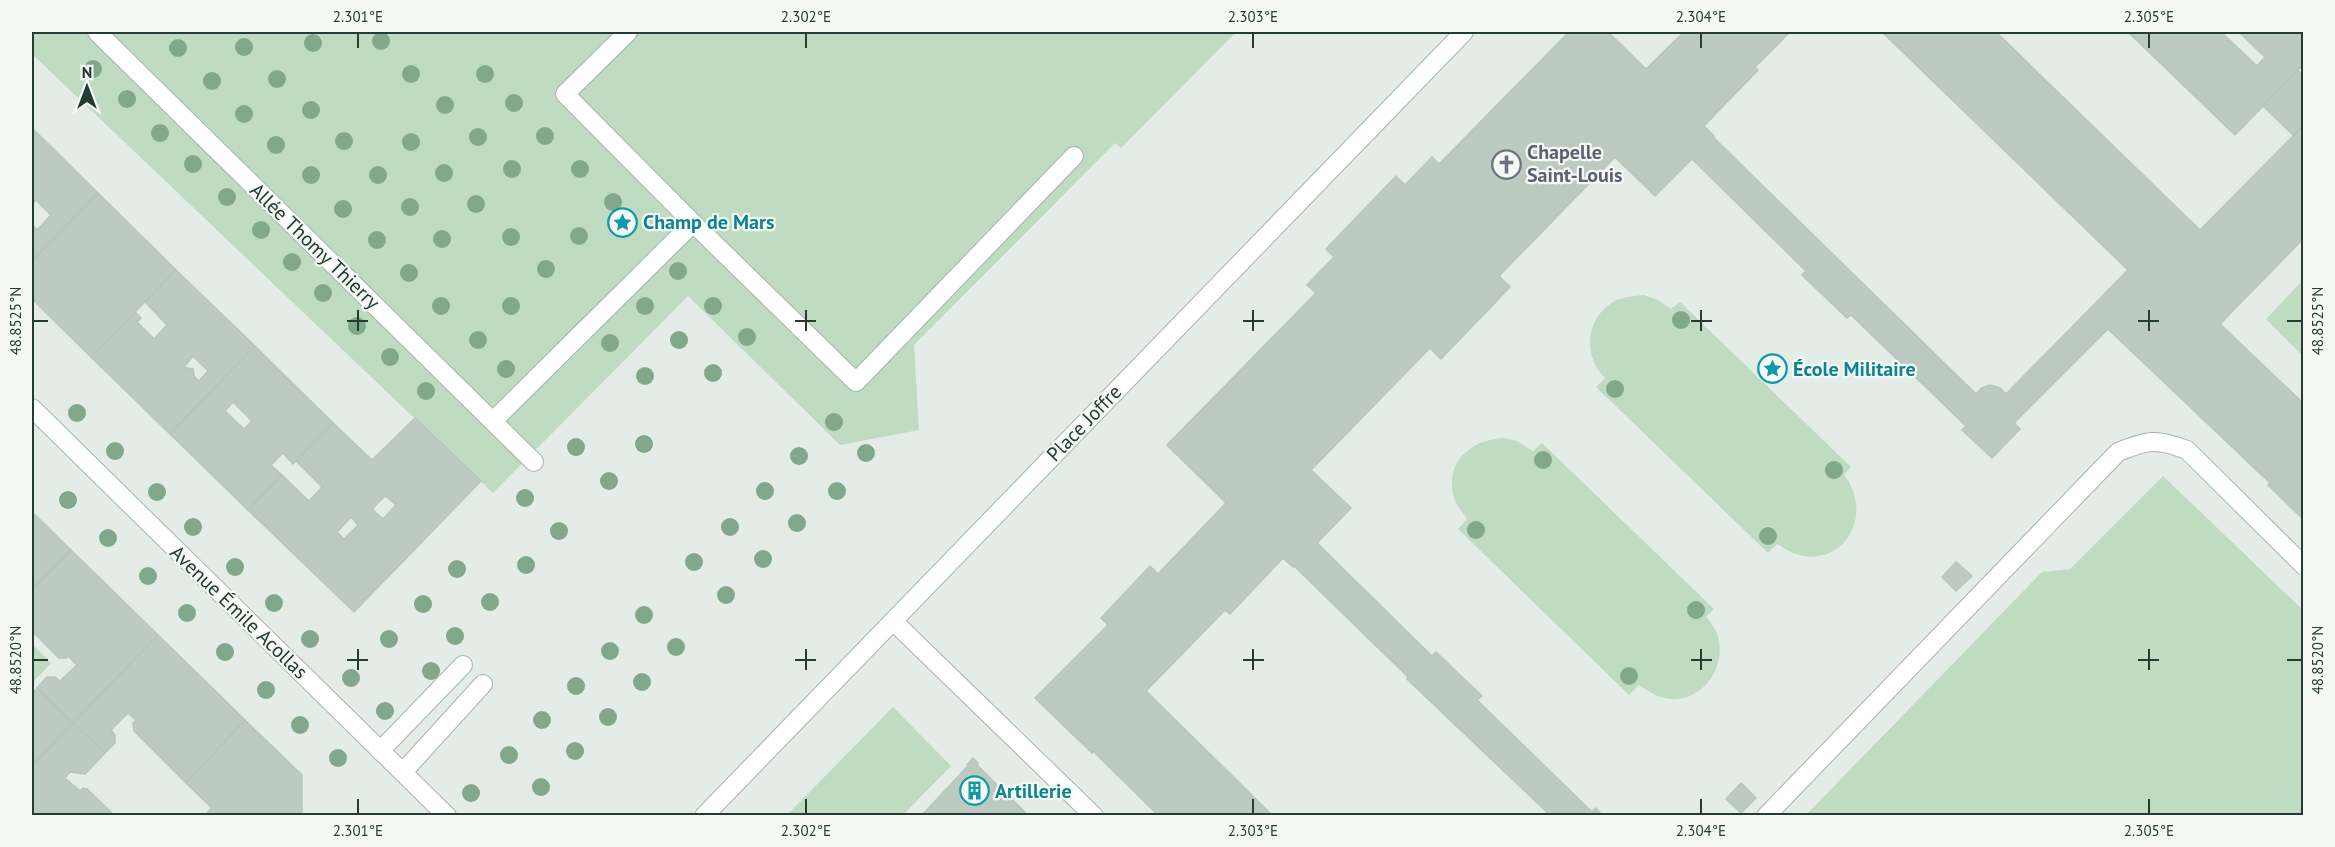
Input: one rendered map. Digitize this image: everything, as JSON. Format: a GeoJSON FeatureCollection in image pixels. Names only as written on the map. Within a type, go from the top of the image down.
{"type":"FeatureCollection","features":[{"type":"Feature","properties":{"kind":"street","name":"Allée Thomy Thierry"},"geometry":{"type":"LineString","coordinates":[[97,32],[534,462]]}},
{"type":"Feature","properties":{"kind":"street"},"geometry":{"type":"LineString","coordinates":[[628,32],[566,94],[693,223],[856,382],[1074,156]]}},
{"type":"Feature","properties":{"kind":"street","name":"Place Joffre"},"geometry":{"type":"LineString","coordinates":[[704,816],[1464,32]]}},
{"type":"Feature","properties":{"kind":"street"},"geometry":{"type":"LineString","coordinates":[[493,421],[693,223]]}},
{"type":"Feature","properties":{"kind":"street","name":"Avenue Émile Acollas"},"geometry":{"type":"LineString","coordinates":[[32,408],[447,816]]}},
{"type":"Feature","properties":{"kind":"street"},"geometry":{"type":"LineString","coordinates":[[1766,816],[2118,452],[2145,441],[2167,442],[2187,450],[2304,566]]}},
{"type":"Feature","properties":{"kind":"street"},"geometry":{"type":"LineString","coordinates":[[893,621],[1095,816]]}},
{"type":"Feature","properties":{"kind":"street"},"geometry":{"type":"LineString","coordinates":[[380,751],[463,665]]}},
{"type":"Feature","properties":{"kind":"street"},"geometry":{"type":"LineString","coordinates":[[402,772],[483,684]]}},
{"type":"Feature","properties":{"kind":"green space","name":"Champ de Mars"},"geometry":{"type":"Polygon","coordinates":[[[32,32],[1236,32],[1121,148],[1115,143],[914,345],[919,430],[840,445],[688,296],[493,493],[32,54],[32,32]]]}},
{"type":"Feature","properties":{"kind":"green space"},"geometry":{"type":"Polygon","coordinates":[[[2303,280],[2303,356],[2266,319],[2303,280]]]}},
{"type":"Feature","properties":{"kind":"green space"},"geometry":{"type":"Polygon","coordinates":[[[1644,295],[1658,300],[1671,309],[1680,302],[1851,467],[1844,475],[1852,489],[1856,503],[1856,518],[1852,531],[1844,543],[1833,551],[1819,556],[1792,553],[1777,544],[1768,553],[1596,387],[1605,378],[1593,360],[1590,349],[1592,328],[1597,318],[1613,302],[1644,295]]]}},
{"type":"Feature","properties":{"kind":"green space"},"geometry":{"type":"Polygon","coordinates":[[[1504,438],[1517,441],[1533,451],[1542,443],[1714,609],[1706,617],[1718,637],[1720,649],[1718,662],[1708,683],[1699,691],[1677,699],[1664,698],[1639,685],[1629,695],[1458,529],[1467,519],[1453,494],[1452,482],[1458,462],[1472,447],[1482,442],[1504,438]]]}},
{"type":"Feature","properties":{"kind":"green space"},"geometry":{"type":"Polygon","coordinates":[[[2163,476],[2303,610],[2303,815],[1806,815],[2042,572],[2070,569],[2163,476]]]}},
{"type":"Feature","properties":{"kind":"green space"},"geometry":{"type":"Polygon","coordinates":[[[32,644],[51,663],[32,683],[32,644]]]}},
{"type":"Feature","properties":{"kind":"green space"},"geometry":{"type":"Polygon","coordinates":[[[893,707],[951,766],[903,815],[787,815],[893,707]]]}},
{"type":"Feature","properties":{"kind":"building"},"geometry":{"type":"Polygon","coordinates":[[[1569,32],[1608,32],[1646,69],[1684,32],[1790,32],[1755,67],[1758,70],[1704,126],[1976,394],[1982,388],[1990,385],[2000,388],[2006,394],[2128,270],[1882,32],[1996,32],[2200,230],[2304,125],[2304,238],[2220,324],[2304,404],[2304,520],[2268,485],[2270,483],[2108,329],[2014,423],[2020,429],[1992,458],[1962,430],[1966,426],[1851,315],[1847,318],[1802,275],[1806,271],[1692,159],[1655,196],[1615,157],[1499,276],[1510,287],[1441,359],[1430,348],[1311,470],[1351,508],[1317,543],[1432,656],[1436,652],[1482,696],[1477,700],[1592,812],[1596,808],[1603,816],[1551,816],[1407,679],[1408,677],[1294,566],[1283,558],[1230,614],[1225,610],[1146,691],[1273,816],[1159,816],[1035,698],[1108,625],[1101,618],[1150,566],[1158,574],[1226,503],[1167,445],[1316,293],[1307,285],[1334,257],[1326,249],[1396,176],[1405,185],[1432,157],[1439,164],[1569,32]]]}},
{"type":"Feature","properties":{"kind":"building"},"geometry":{"type":"Polygon","coordinates":[[[2128,32],[2221,32],[2257,66],[2265,57],[2239,32],[2304,32],[2304,64],[2235,135],[2128,32]]]}},
{"type":"Feature","properties":{"kind":"building"},"geometry":{"type":"Polygon","coordinates":[[[2297,70],[2304,76],[2304,125],[2293,135],[2263,106],[2297,70]]]}},
{"type":"Feature","properties":{"kind":"building"},"geometry":{"type":"Polygon","coordinates":[[[32,128],[98,193],[32,261],[32,224],[37,230],[51,215],[36,200],[32,204],[32,128]]]}},
{"type":"Feature","properties":{"kind":"building"},"geometry":{"type":"Polygon","coordinates":[[[98,193],[176,270],[91,357],[32,299],[32,261],[98,193]]]}},
{"type":"Feature","properties":{"kind":"building"},"geometry":{"type":"Polygon","coordinates":[[[176,270],[255,346],[170,434],[91,357],[135,312],[141,318],[137,322],[154,339],[167,325],[145,302],[176,270]],[[193,356],[184,367],[193,369],[194,376],[199,381],[208,371],[193,356]]]}},
{"type":"Feature","properties":{"kind":"building"},"geometry":{"type":"Polygon","coordinates":[[[255,346],[333,423],[293,464],[283,453],[271,465],[282,475],[248,510],[170,434],[255,346]],[[233,402],[225,411],[244,429],[252,421],[233,402]]]}},
{"type":"Feature","properties":{"kind":"building"},"geometry":{"type":"Polygon","coordinates":[[[415,418],[481,481],[354,612],[248,510],[282,475],[309,501],[322,487],[296,461],[333,423],[372,460],[415,418]],[[385,496],[372,509],[383,519],[396,505],[385,496]],[[351,517],[337,532],[344,539],[358,525],[351,517]]]}},
{"type":"Feature","properties":{"kind":"building"},"geometry":{"type":"Polygon","coordinates":[[[32,512],[71,550],[32,590],[32,512]]]}},
{"type":"Feature","properties":{"kind":"building"},"geometry":{"type":"Polygon","coordinates":[[[71,550],[158,635],[73,723],[37,688],[47,677],[55,677],[60,681],[77,665],[68,656],[59,658],[32,631],[32,590],[71,550]]]}},
{"type":"Feature","properties":{"kind":"building"},"geometry":{"type":"Polygon","coordinates":[[[1956,562],[1972,576],[1956,591],[1942,577],[1956,562]]]}},
{"type":"Feature","properties":{"kind":"building"},"geometry":{"type":"Polygon","coordinates":[[[158,635],[245,720],[186,783],[134,731],[133,723],[136,720],[128,713],[111,730],[115,735],[115,743],[105,753],[73,723],[158,635]]]}},
{"type":"Feature","properties":{"kind":"building"},"geometry":{"type":"Polygon","coordinates":[[[37,688],[73,723],[32,766],[32,694],[37,688]]]}},
{"type":"Feature","properties":{"kind":"building"},"geometry":{"type":"Polygon","coordinates":[[[245,720],[302,775],[302,816],[204,816],[212,808],[186,783],[245,720]]]}},
{"type":"Feature","properties":{"kind":"building"},"geometry":{"type":"Polygon","coordinates":[[[73,723],[105,753],[85,774],[70,772],[65,778],[80,791],[83,788],[87,789],[115,816],[32,816],[32,766],[73,723]]]}},
{"type":"Feature","properties":{"kind":"building","name":"Artillerie"},"geometry":{"type":"Polygon","coordinates":[[[973,758],[978,763],[977,765],[1029,816],[921,816],[973,758]]]}},
{"type":"Feature","properties":{"kind":"building"},"geometry":{"type":"Polygon","coordinates":[[[1741,783],[1756,798],[1741,813],[1726,799],[1741,783]]]}},
{"type":"Feature","properties":{"kind":"place","name":"Chapelle Saint-Louis"},"geometry":{"type":"Point","coordinates":[1506,164]}},
{"type":"Feature","properties":{"kind":"place","name":"Champ de Mars"},"geometry":{"type":"Point","coordinates":[622,222]}},
{"type":"Feature","properties":{"kind":"place","name":"École Militaire"},"geometry":{"type":"Point","coordinates":[1772,369]}},
{"type":"Feature","properties":{"kind":"place","name":"Artillerie"},"geometry":{"type":"Point","coordinates":[974,791]}}]}
